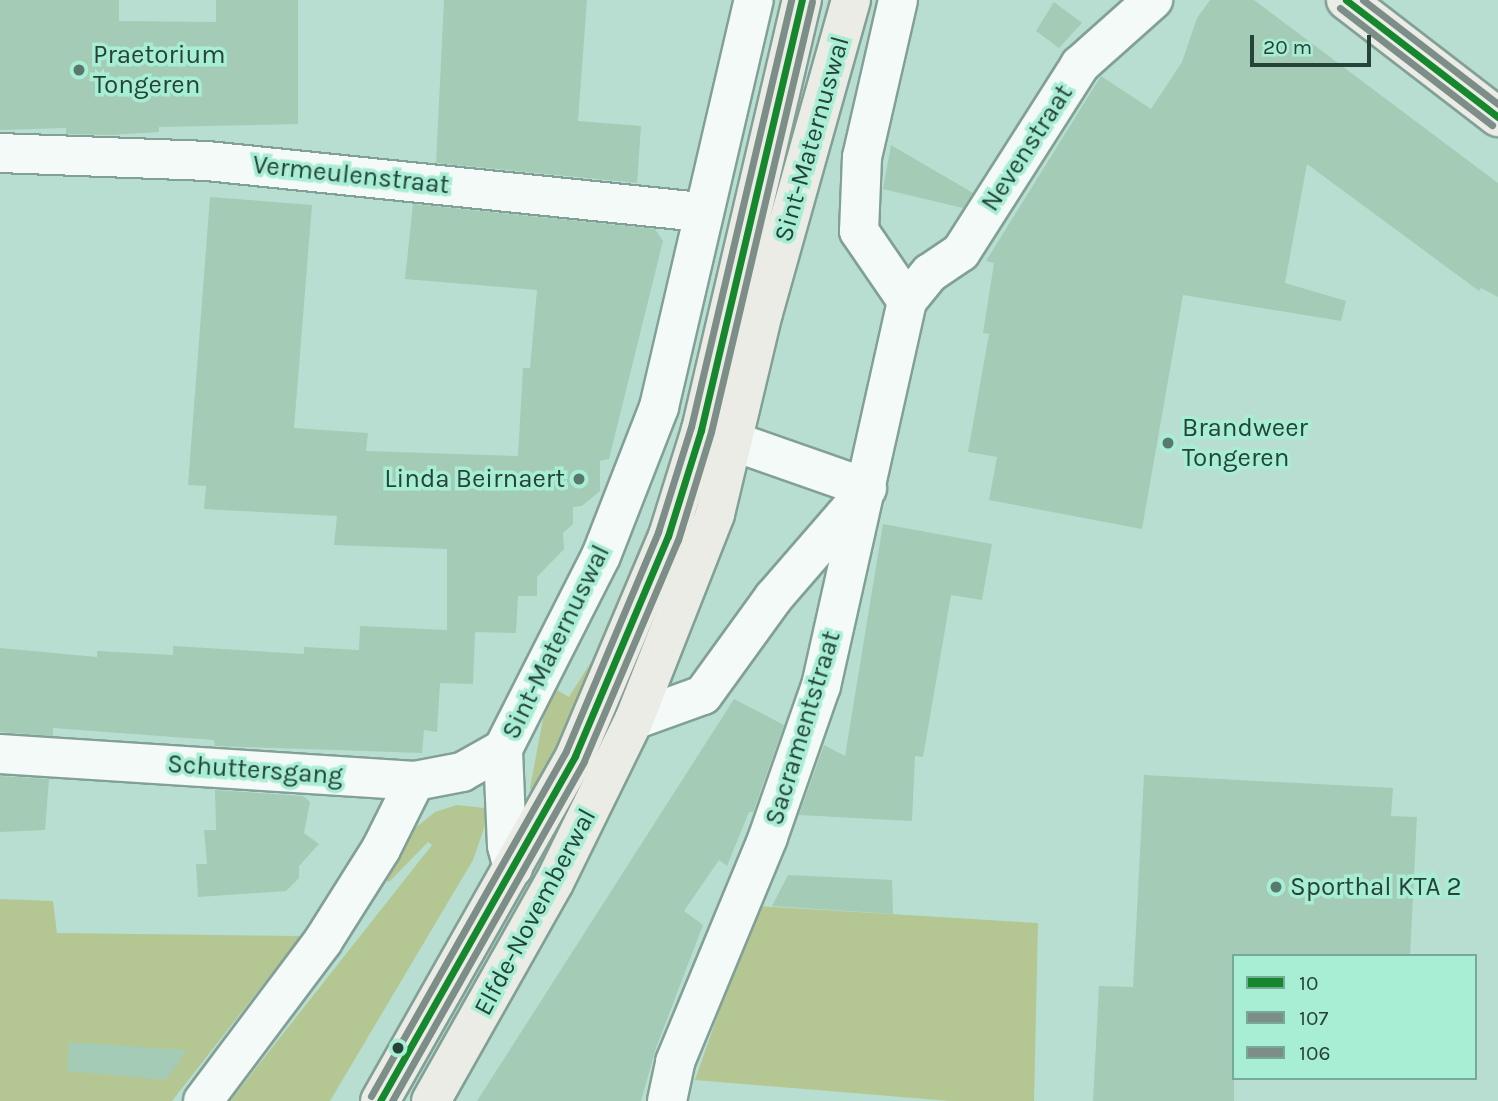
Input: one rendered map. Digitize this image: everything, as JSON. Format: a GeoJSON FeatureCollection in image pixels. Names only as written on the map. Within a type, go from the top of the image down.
{"type":"FeatureCollection","features":[{"type":"Feature","properties":{"kind":"main road","name":"Sint-Maternuswal"},"geometry":{"type":"LineString","coordinates":[[634,720],[715,514],[717,436],[802,0]]}},
{"type":"Feature","properties":{"kind":"main road","name":"Sint-Maternuswal"},"geometry":{"type":"LineString","coordinates":[[513,868],[575,756],[717,436],[763,313],[850,0]]}},
{"type":"Feature","properties":{"kind":"main road"},"geometry":{"type":"LineString","coordinates":[[1346,0],[1498,117]]}},
{"type":"Feature","properties":{"kind":"main road","name":"Elfde-Novemberwal"},"geometry":{"type":"LineString","coordinates":[[431,1101],[554,883],[634,720]]}},
{"type":"Feature","properties":{"kind":"main road","name":"Elfde-Novemberwal"},"geometry":{"type":"LineString","coordinates":[[380,1101],[513,868]]}},
{"type":"Feature","properties":{"kind":"street","name":"Sint-Maternuswal"},"geometry":{"type":"LineString","coordinates":[[513,868],[507,846],[503,749],[601,556],[659,407],[701,212],[754,0]]}},
{"type":"Feature","properties":{"kind":"street","name":"Sint-Maternuswal"},"geometry":{"type":"LineString","coordinates":[[898,0],[862,157],[859,231],[907,301]]}},
{"type":"Feature","properties":{"kind":"street","name":"Nevenstraat"},"geometry":{"type":"LineString","coordinates":[[907,301],[930,273],[961,252],[1080,65],[1153,0]]}},
{"type":"Feature","properties":{"kind":"street","name":"Vermeulenstraat"},"geometry":{"type":"LineString","coordinates":[[0,153],[220,162],[701,212]]}},
{"type":"Feature","properties":{"kind":"street","name":"Sacramentstraat"},"geometry":{"type":"LineString","coordinates":[[667,1101],[675,1062],[768,837],[821,686],[907,301]]}},
{"type":"Feature","properties":{"kind":"street"},"geometry":{"type":"LineString","coordinates":[[634,720],[703,695],[775,597],[867,488],[717,436]]}},
{"type":"Feature","properties":{"kind":"street","name":"Schuttersgang"},"geometry":{"type":"LineString","coordinates":[[0,754],[415,781],[462,772],[503,749]]}},
{"type":"Feature","properties":{"kind":"street"},"geometry":{"type":"LineString","coordinates":[[204,1101],[323,941],[381,849],[415,781]]}},
{"type":"Feature","properties":{"kind":"green space"},"geometry":{"type":"Polygon","coordinates":[[[781,0],[793,0],[684,445],[608,653],[533,797],[530,788],[543,719],[555,689],[569,697],[591,662],[652,518],[686,409],[781,0]]]}},
{"type":"Feature","properties":{"kind":"green space"},"geometry":{"type":"Polygon","coordinates":[[[457,805],[484,808],[487,820],[473,860],[330,1101],[230,1101],[432,845],[428,842],[389,882],[381,877],[410,832],[435,812],[457,805]]]}},
{"type":"Feature","properties":{"kind":"green space"},"geometry":{"type":"Polygon","coordinates":[[[0,899],[53,901],[57,933],[301,936],[172,1101],[0,1101],[0,899]]]}},
{"type":"Feature","properties":{"kind":"green space"},"geometry":{"type":"Polygon","coordinates":[[[756,906],[1038,923],[1034,1101],[950,1101],[695,1080],[756,906]]]}},
{"type":"Feature","properties":{"kind":"building"},"geometry":{"type":"Polygon","coordinates":[[[0,0],[119,0],[119,21],[216,22],[216,0],[298,0],[298,124],[159,127],[159,132],[111,135],[66,134],[66,128],[0,130],[0,0]]]}},
{"type":"Feature","properties":{"kind":"building"},"geometry":{"type":"Polygon","coordinates":[[[444,0],[587,0],[578,121],[641,126],[637,183],[436,163],[444,0]]]}},
{"type":"Feature","properties":{"kind":"building"},"geometry":{"type":"Polygon","coordinates":[[[1210,0],[1254,0],[1498,183],[1498,297],[1481,288],[1479,291],[1307,164],[1285,283],[1346,301],[1341,321],[1183,295],[1142,529],[989,500],[997,457],[968,452],[989,334],[983,333],[994,263],[986,261],[1101,76],[1151,109],[1182,62],[1197,18],[1210,0]]]}},
{"type":"Feature","properties":{"kind":"building"},"geometry":{"type":"Polygon","coordinates":[[[1054,2],[1082,23],[1059,48],[1036,31],[1054,2]]]}},
{"type":"Feature","properties":{"kind":"building"},"geometry":{"type":"Polygon","coordinates":[[[891,145],[973,193],[963,208],[883,189],[891,145]]]}},
{"type":"Feature","properties":{"kind":"building"},"geometry":{"type":"Polygon","coordinates":[[[210,197],[312,205],[294,428],[368,433],[366,451],[518,456],[523,368],[530,368],[537,290],[405,279],[413,204],[655,229],[663,241],[609,459],[600,461],[600,491],[582,506],[573,507],[573,524],[563,533],[564,549],[537,577],[537,596],[518,596],[516,633],[475,632],[473,684],[440,683],[437,732],[424,730],[422,753],[215,746],[214,740],[53,728],[53,736],[0,732],[0,648],[97,657],[97,651],[173,655],[173,646],[304,654],[304,647],[359,650],[360,626],[447,630],[447,549],[334,545],[337,516],[204,509],[206,486],[188,485],[210,197]]]}},
{"type":"Feature","properties":{"kind":"building"},"geometry":{"type":"Polygon","coordinates":[[[883,524],[992,544],[982,600],[951,595],[923,757],[915,756],[912,821],[799,815],[824,745],[845,756],[883,524]]]}},
{"type":"Feature","properties":{"kind":"building"},"geometry":{"type":"Polygon","coordinates":[[[734,699],[784,725],[753,812],[749,812],[727,866],[719,860],[684,911],[703,925],[656,1048],[641,1101],[477,1101],[734,699]]]}},
{"type":"Feature","properties":{"kind":"building","name":"Sporthal KTA 2"},"geometry":{"type":"Polygon","coordinates":[[[1144,775],[1393,788],[1391,816],[1417,817],[1410,954],[1232,954],[1234,1101],[1093,1101],[1099,986],[1133,987],[1144,775]]]}},
{"type":"Feature","properties":{"kind":"building"},"geometry":{"type":"Polygon","coordinates":[[[0,776],[49,779],[45,830],[0,832],[0,776]]]}},
{"type":"Feature","properties":{"kind":"building"},"geometry":{"type":"Polygon","coordinates":[[[215,790],[303,796],[310,802],[304,833],[319,844],[299,866],[299,878],[286,891],[198,897],[196,864],[207,864],[204,830],[216,830],[215,790]]]}},
{"type":"Feature","properties":{"kind":"building"},"geometry":{"type":"Polygon","coordinates":[[[788,875],[892,880],[893,914],[772,906],[788,875]]]}},
{"type":"Feature","properties":{"kind":"building"},"geometry":{"type":"Polygon","coordinates":[[[69,1042],[187,1050],[166,1080],[67,1071],[69,1042]]]}},
{"type":"Feature","properties":{"kind":"transit line","name":"106"},"geometry":{"type":"LineString","coordinates":[[371,1096],[566,751],[658,532],[691,427],[791,0]]}},
{"type":"Feature","properties":{"kind":"transit line","name":"10"},"geometry":{"type":"LineString","coordinates":[[380,1101],[575,756],[668,536],[701,430],[802,0]]}},
{"type":"Feature","properties":{"kind":"transit line","name":"10"},"geometry":{"type":"LineString","coordinates":[[1346,0],[1498,117]]}},
{"type":"Feature","properties":{"kind":"transit line","name":"106"},"geometry":{"type":"LineString","coordinates":[[1363,0],[1498,104]]}},
{"type":"Feature","properties":{"kind":"transit line","name":"107"},"geometry":{"type":"LineString","coordinates":[[392,1101],[584,761],[678,540],[711,432],[812,2]]}},
{"type":"Feature","properties":{"kind":"transit line","name":"107"},"geometry":{"type":"LineString","coordinates":[[1340,8],[1492,125]]}},
{"type":"Feature","properties":{"kind":"place","name":"Praetorium Tongeren"},"geometry":{"type":"Point","coordinates":[79,70]}},
{"type":"Feature","properties":{"kind":"place","name":"Brandweer Tongeren"},"geometry":{"type":"Point","coordinates":[1168,443]}},
{"type":"Feature","properties":{"kind":"place","name":"Linda Beirnaert"},"geometry":{"type":"Point","coordinates":[579,479]}},
{"type":"Feature","properties":{"kind":"place","name":"Sporthal KTA 2"},"geometry":{"type":"Point","coordinates":[1276,887]}}]}
